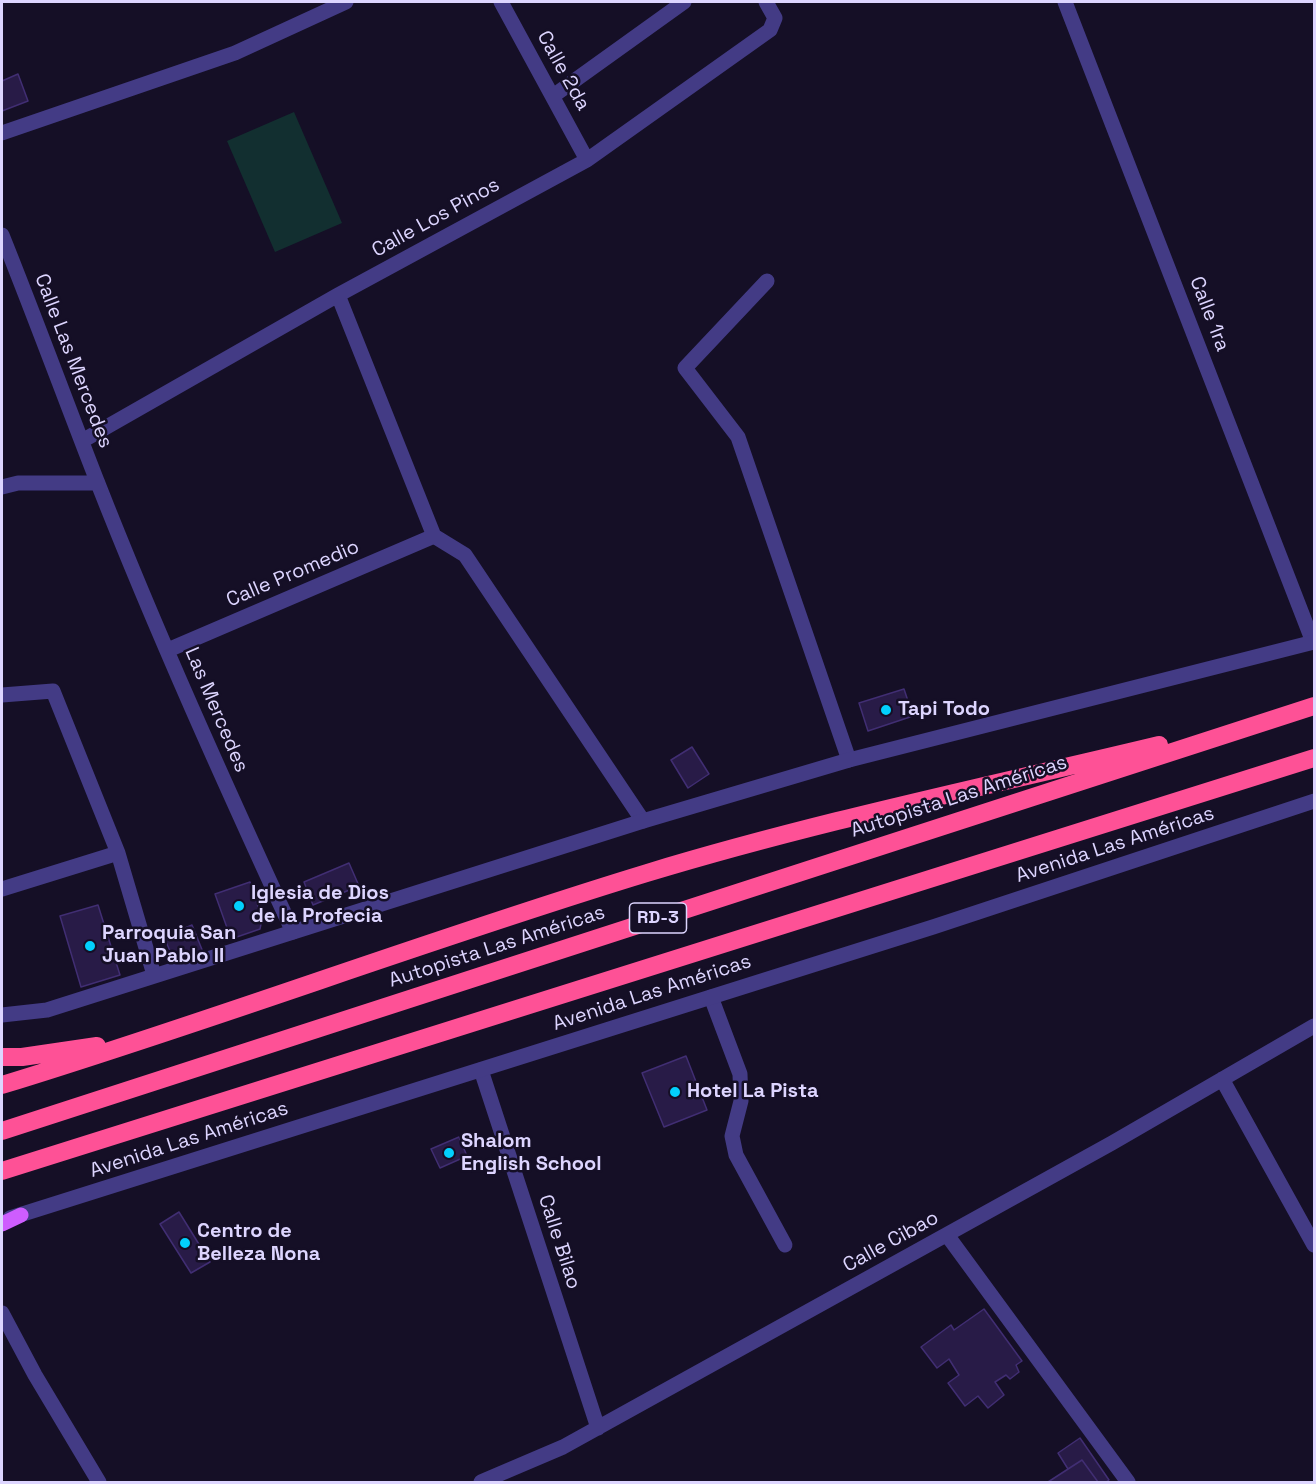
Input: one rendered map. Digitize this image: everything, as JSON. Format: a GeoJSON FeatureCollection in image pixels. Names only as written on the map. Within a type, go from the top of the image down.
{"type":"FeatureCollection","features":[{"type":"Feature","properties":{"kind":"highway","name":"Autopista Las Américas"},"geometry":{"type":"LineString","coordinates":[[2,1131],[1314,706]]}},
{"type":"Feature","properties":{"kind":"highway"},"geometry":{"type":"LineString","coordinates":[[2,1084],[156,1038],[647,873],[787,834],[1292,713]]}},
{"type":"Feature","properties":{"kind":"highway","name":"RD-3"},"geometry":{"type":"LineString","coordinates":[[2,1171],[1314,758]]}},
{"type":"Feature","properties":{"kind":"highway"},"geometry":{"type":"LineString","coordinates":[[2,1057],[156,1038]]}},
{"type":"Feature","properties":{"kind":"main road"},"geometry":{"type":"LineString","coordinates":[[2,1223],[21,1215]]}},
{"type":"Feature","properties":{"kind":"street"},"geometry":{"type":"LineString","coordinates":[[2,133],[235,53],[346,2]]}},
{"type":"Feature","properties":{"kind":"street","name":"Calle 2da"},"geometry":{"type":"LineString","coordinates":[[501,2],[587,160]]}},
{"type":"Feature","properties":{"kind":"street"},"geometry":{"type":"LineString","coordinates":[[553,96],[684,2]]}},
{"type":"Feature","properties":{"kind":"street","name":"Calle Los Pinos"},"geometry":{"type":"LineString","coordinates":[[82,441],[338,295],[587,160],[770,30],[775,18],[766,2]]}},
{"type":"Feature","properties":{"kind":"street","name":"Calle 1ra"},"geometry":{"type":"LineString","coordinates":[[1065,2],[1314,642]]}},
{"type":"Feature","properties":{"kind":"street","name":"Calle Las Mercedes"},"geometry":{"type":"LineString","coordinates":[[2,235],[7,266],[106,501]]}},
{"type":"Feature","properties":{"kind":"street"},"geometry":{"type":"LineString","coordinates":[[767,281],[685,368],[738,437],[849,760]]}},
{"type":"Feature","properties":{"kind":"street"},"geometry":{"type":"LineString","coordinates":[[338,295],[434,536],[465,555],[643,821]]}},
{"type":"Feature","properties":{"kind":"street"},"geometry":{"type":"LineString","coordinates":[[2,487],[18,483],[98,483]]}},
{"type":"Feature","properties":{"kind":"street","name":"Las Mercedes"},"geometry":{"type":"LineString","coordinates":[[106,501],[218,769],[293,932]]}},
{"type":"Feature","properties":{"kind":"street","name":"Calle Promedio"},"geometry":{"type":"LineString","coordinates":[[168,650],[434,536]]}},
{"type":"Feature","properties":{"kind":"street"},"geometry":{"type":"LineString","coordinates":[[2,1015],[47,1010],[643,821],[849,760],[1314,642]]}},
{"type":"Feature","properties":{"kind":"street"},"geometry":{"type":"LineString","coordinates":[[2,695],[53,691],[118,853],[154,975]]}},
{"type":"Feature","properties":{"kind":"street","name":"Avenida Las Américas"},"geometry":{"type":"LineString","coordinates":[[21,1215],[711,997],[1314,801]]}},
{"type":"Feature","properties":{"kind":"street"},"geometry":{"type":"LineString","coordinates":[[2,889],[118,853]]}},
{"type":"Feature","properties":{"kind":"street"},"geometry":{"type":"LineString","coordinates":[[711,997],[740,1074],[741,1101],[732,1136],[736,1155],[785,1245]]}},
{"type":"Feature","properties":{"kind":"street","name":"Calle Cibao"},"geometry":{"type":"LineString","coordinates":[[481,1482],[563,1447],[598,1428],[1112,1143],[1314,1026]]}},
{"type":"Feature","properties":{"kind":"street","name":"Calle Bilao"},"geometry":{"type":"LineString","coordinates":[[481,1070],[598,1428]]}},
{"type":"Feature","properties":{"kind":"street"},"geometry":{"type":"LineString","coordinates":[[1222,1078],[1314,1245]]}},
{"type":"Feature","properties":{"kind":"street"},"geometry":{"type":"LineString","coordinates":[[947,1235],[1128,1482]]}},
{"type":"Feature","properties":{"kind":"street"},"geometry":{"type":"LineString","coordinates":[[2,1313],[34,1375],[99,1482]]}},
{"type":"Feature","properties":{"kind":"green space"},"geometry":{"type":"Polygon","coordinates":[[[294,112],[342,223],[275,252],[227,141],[294,112]]]}},
{"type":"Feature","properties":{"kind":"building"},"geometry":{"type":"Polygon","coordinates":[[[18,74],[28,101],[2,111],[2,81],[18,74]]]}},
{"type":"Feature","properties":{"kind":"building","name":"Tapi Todo"},"geometry":{"type":"Polygon","coordinates":[[[904,689],[913,716],[868,731],[859,703],[904,689]]]}},
{"type":"Feature","properties":{"kind":"building"},"geometry":{"type":"Polygon","coordinates":[[[692,747],[709,774],[688,788],[671,760],[692,747]]]}},
{"type":"Feature","properties":{"kind":"building"},"geometry":{"type":"Polygon","coordinates":[[[349,863],[359,886],[313,905],[304,882],[349,863]]]}},
{"type":"Feature","properties":{"kind":"building","name":"Iglesia de Dios de la Profecia"},"geometry":{"type":"Polygon","coordinates":[[[250,882],[262,919],[260,929],[231,939],[215,894],[250,882]]]}},
{"type":"Feature","properties":{"kind":"building","name":"Parroquia San Juan Pablo II"},"geometry":{"type":"Polygon","coordinates":[[[98,905],[120,975],[81,987],[60,916],[98,905]]]}},
{"type":"Feature","properties":{"kind":"building"},"geometry":{"type":"Polygon","coordinates":[[[192,925],[203,952],[175,963],[164,937],[192,925]]]}},
{"type":"Feature","properties":{"kind":"building","name":"Hotel La Pista"},"geometry":{"type":"Polygon","coordinates":[[[686,1056],[707,1110],[664,1127],[642,1073],[686,1056]]]}},
{"type":"Feature","properties":{"kind":"building","name":"Shalom English School"},"geometry":{"type":"Polygon","coordinates":[[[459,1137],[467,1156],[440,1168],[431,1149],[459,1137]]]}},
{"type":"Feature","properties":{"kind":"building","name":"Centro de Belleza Nona"},"geometry":{"type":"Polygon","coordinates":[[[179,1212],[210,1262],[191,1273],[160,1224],[179,1212]]]}},
{"type":"Feature","properties":{"kind":"building"},"geometry":{"type":"Polygon","coordinates":[[[984,1309],[1022,1361],[1016,1365],[1019,1372],[1010,1379],[1006,1375],[995,1382],[1004,1395],[988,1408],[978,1396],[965,1406],[948,1383],[959,1375],[949,1359],[937,1368],[921,1347],[951,1325],[954,1330],[984,1309]]]}},
{"type":"Feature","properties":{"kind":"building"},"geometry":{"type":"Polygon","coordinates":[[[1080,1438],[1109,1480],[1106,1482],[1098,1482],[1082,1460],[1068,1469],[1058,1453],[1080,1438]]]}},
{"type":"Feature","properties":{"kind":"building"},"geometry":{"type":"Polygon","coordinates":[[[1082,1460],[1098,1482],[1048,1482],[1082,1460]]]}},
{"type":"Feature","properties":{"kind":"place","name":"Tapi Todo"},"geometry":{"type":"Point","coordinates":[886,710]}},
{"type":"Feature","properties":{"kind":"place","name":"Iglesia de Dios de la Profecia"},"geometry":{"type":"Point","coordinates":[239,906]}},
{"type":"Feature","properties":{"kind":"place","name":"Parroquia San Juan Pablo II"},"geometry":{"type":"Point","coordinates":[90,946]}},
{"type":"Feature","properties":{"kind":"place","name":"Hotel La Pista"},"geometry":{"type":"Point","coordinates":[675,1092]}},
{"type":"Feature","properties":{"kind":"place","name":"Shalom English School"},"geometry":{"type":"Point","coordinates":[449,1153]}},
{"type":"Feature","properties":{"kind":"place","name":"Centro de Belleza Nona"},"geometry":{"type":"Point","coordinates":[185,1243]}}]}
